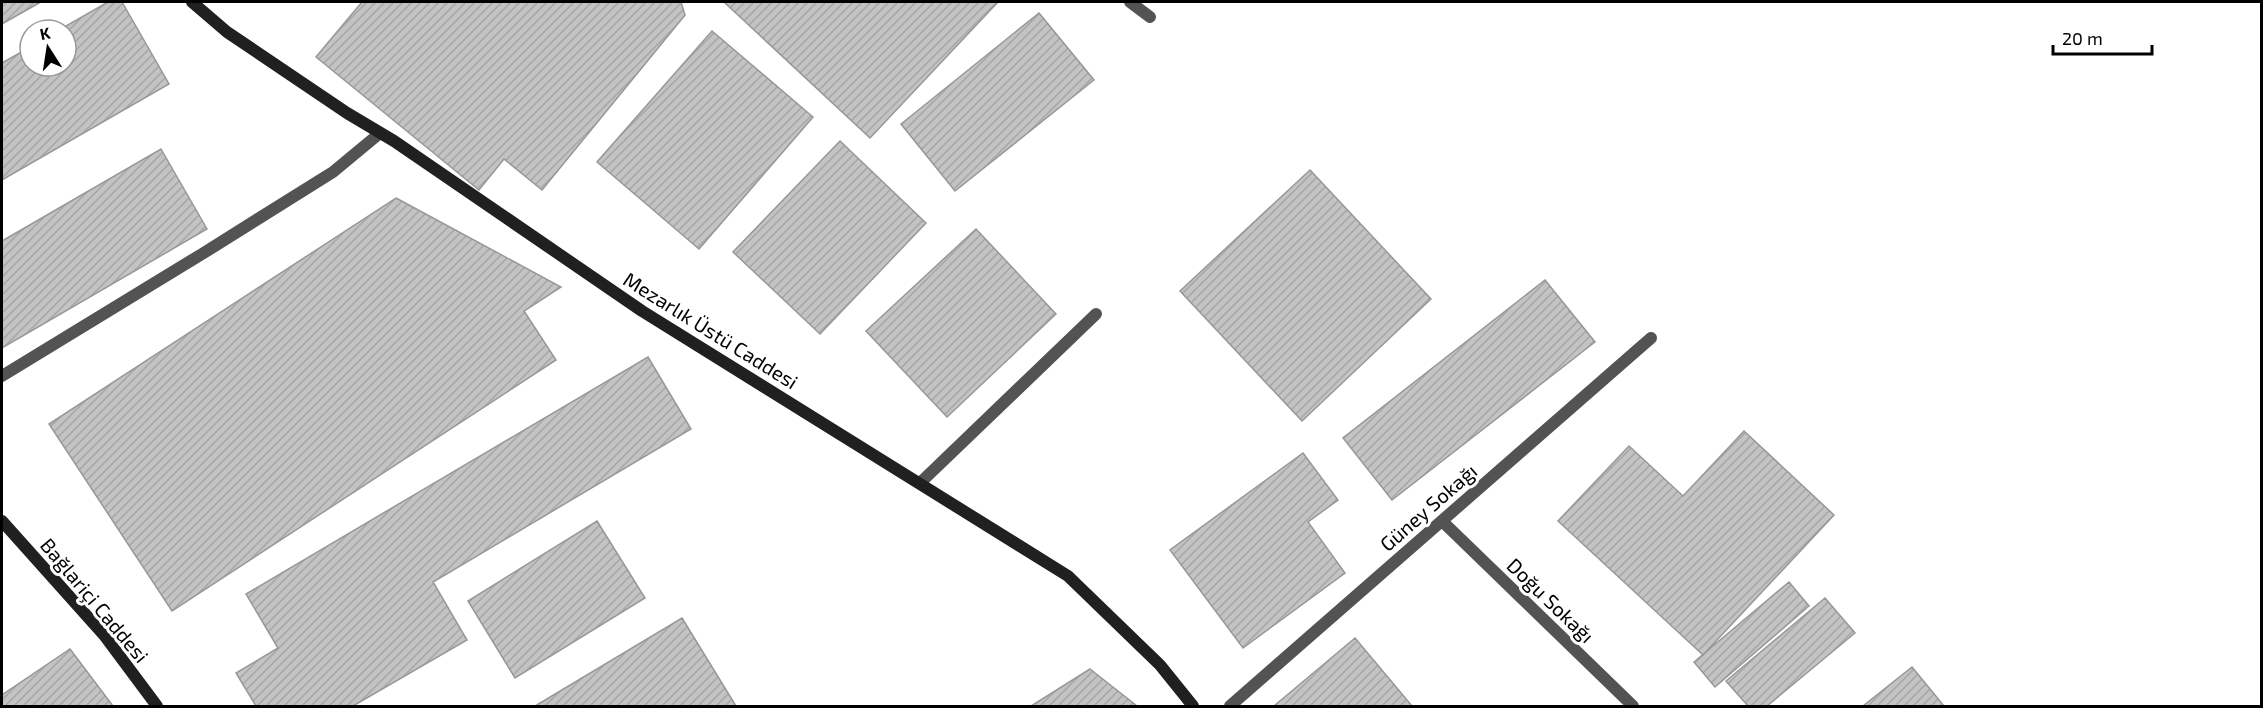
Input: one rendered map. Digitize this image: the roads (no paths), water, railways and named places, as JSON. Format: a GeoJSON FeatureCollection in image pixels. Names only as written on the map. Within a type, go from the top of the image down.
{"type":"FeatureCollection","features":[{"type":"Feature","properties":{"kind":"street","name":"Mezarlık Üstü Caddesi"},"geometry":{"type":"LineString","coordinates":[[192,2],[227,32],[642,311],[1068,576],[1160,665],[1193,706]]}},
{"type":"Feature","properties":{"kind":"street"},"geometry":{"type":"LineString","coordinates":[[1130,2],[1149,17]]}},
{"type":"Feature","properties":{"kind":"street"},"geometry":{"type":"LineString","coordinates":[[2,376],[202,255],[333,172],[380,133]]}},
{"type":"Feature","properties":{"kind":"street"},"geometry":{"type":"LineString","coordinates":[[920,483],[1096,314]]}},
{"type":"Feature","properties":{"kind":"street","name":"Güney Sokağı"},"geometry":{"type":"LineString","coordinates":[[1230,706],[1651,338]]}},
{"type":"Feature","properties":{"kind":"street","name":"Bağlariçi Caddesi"},"geometry":{"type":"LineString","coordinates":[[2,521],[104,635],[157,706]]}},
{"type":"Feature","properties":{"kind":"street","name":"Doğu Sokağı"},"geometry":{"type":"LineString","coordinates":[[1442,521],[1633,706]]}}]}
